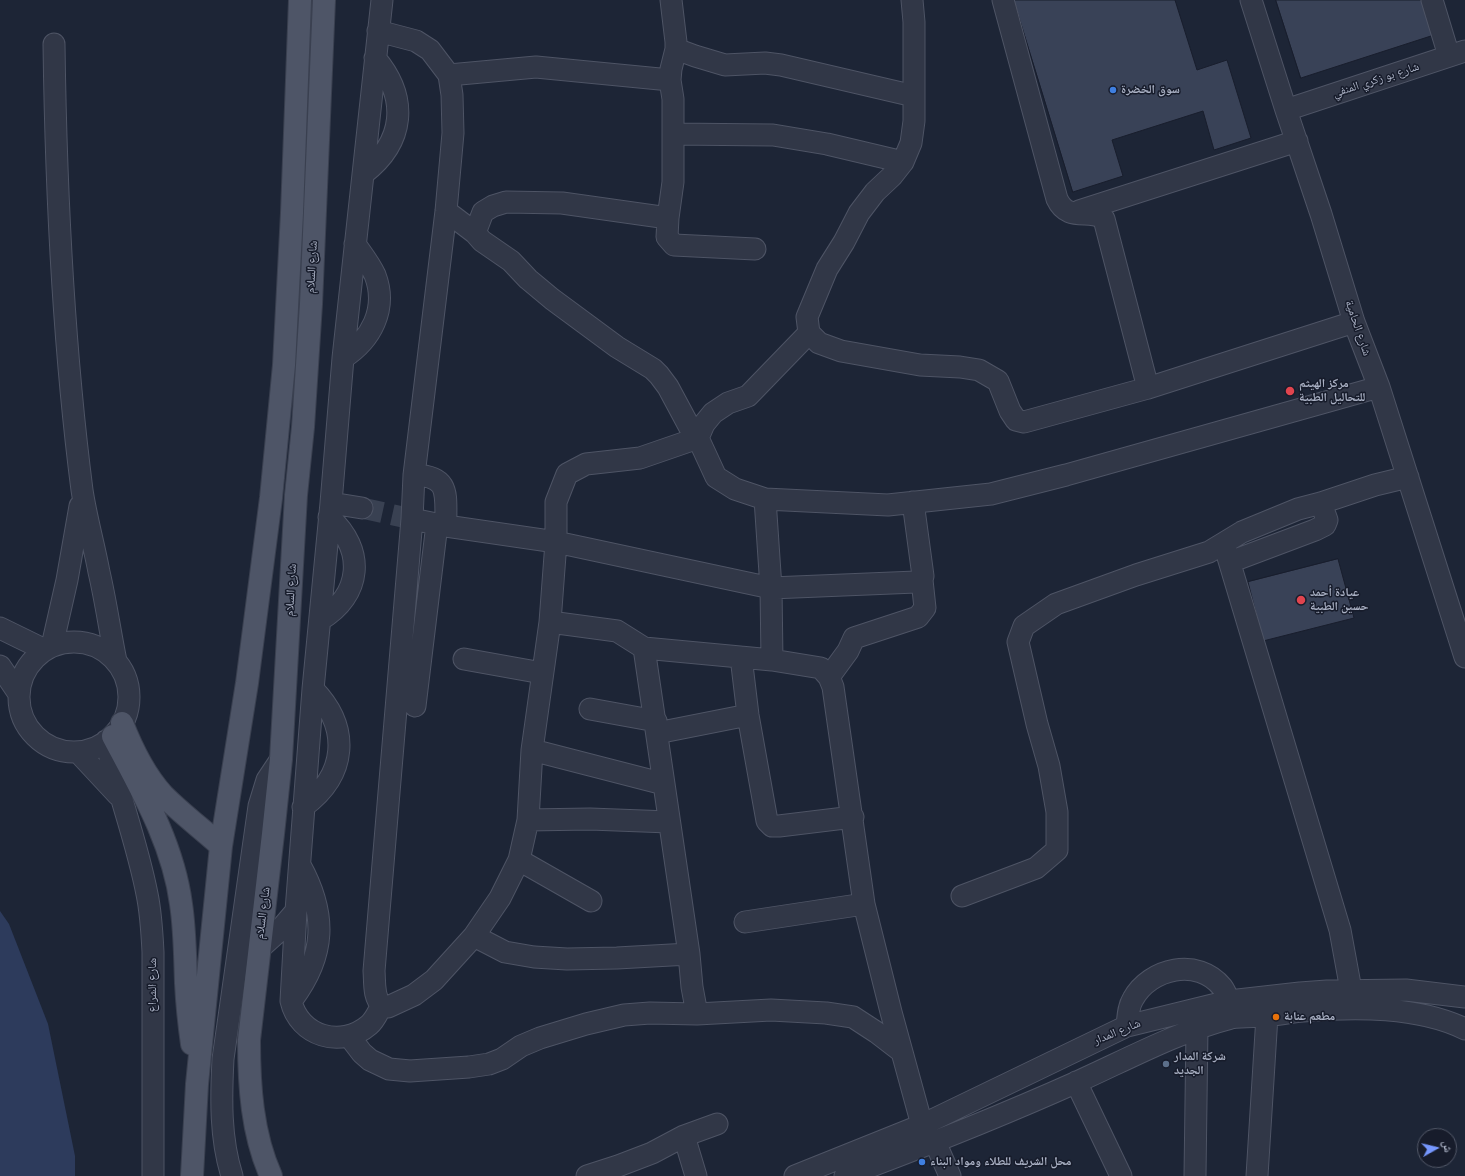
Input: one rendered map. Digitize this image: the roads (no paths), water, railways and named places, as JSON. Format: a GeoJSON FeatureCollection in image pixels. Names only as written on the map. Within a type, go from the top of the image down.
{"type":"FeatureCollection","features":[{"type":"Feature","properties":{"kind":"main road","name":"شارع السلام"},"geometry":{"type":"LineString","coordinates":[[192,1176],[197,1084],[221,846],[247,683],[271,498],[284,365],[292,212],[300,0]]}},
{"type":"Feature","properties":{"kind":"main road","name":"شارع السلام"},"geometry":{"type":"LineString","coordinates":[[272,1176],[264,1159],[258,1139],[249,1066],[249,1040],[273,834],[280,759],[296,495],[303,427],[307,363],[324,0]]}},
{"type":"Feature","properties":{"kind":"main road"},"geometry":{"type":"LineString","coordinates":[[114,733],[130,742],[139,761],[163,794],[221,846]]}},
{"type":"Feature","properties":{"kind":"main road"},"geometry":{"type":"LineString","coordinates":[[114,733],[152,810],[170,856],[177,882],[182,904],[188,1007],[197,1084]]}},
{"type":"Feature","properties":{"kind":"street"},"geometry":{"type":"LineString","coordinates":[[671,0],[676,49],[670,80],[673,98],[673,182],[667,237],[674,245],[755,249]]}},
{"type":"Feature","properties":{"kind":"street"},"geometry":{"type":"LineString","coordinates":[[912,0],[914,22],[914,121],[911,143],[903,162],[858,213],[844,242],[826,269],[806,317],[809,333],[819,343],[841,351],[920,365],[960,367],[979,370],[998,381],[1010,411],[1016,420],[1024,422],[1148,388],[1354,322]]}},
{"type":"Feature","properties":{"kind":"street"},"geometry":{"type":"LineString","coordinates":[[1003,0],[1057,199],[1060,206],[1066,211],[1099,216],[1104,219],[1148,388]]}},
{"type":"Feature","properties":{"kind":"street","name":"شارع الحامية"},"geometry":{"type":"LineString","coordinates":[[1251,0],[1354,322],[1379,387],[1465,657]]}},
{"type":"Feature","properties":{"kind":"street"},"geometry":{"type":"LineString","coordinates":[[1432,0],[1457,53]]}},
{"type":"Feature","properties":{"kind":"street"},"geometry":{"type":"LineString","coordinates":[[382,1005],[370,1024],[360,1032],[349,1036],[330,1037],[320,1035],[303,1024],[297,1016],[291,1001],[303,807],[343,358],[378,31],[384,2]]}},
{"type":"Feature","properties":{"kind":"street"},"geometry":{"type":"LineString","coordinates":[[378,31],[416,41],[430,50],[449,75],[452,95],[453,133],[446,211],[414,475],[412,518],[374,971],[375,988],[378,999],[382,1005],[388,1007],[414,995],[434,980],[474,936],[500,898],[519,860],[528,820],[532,750],[550,622],[556,542],[556,502],[567,474],[586,464],[640,458],[698,438],[704,424],[713,413],[728,403],[748,396],[809,333]]}},
{"type":"Feature","properties":{"kind":"street"},"geometry":{"type":"LineString","coordinates":[[54,44],[55,134],[64,306],[72,402],[82,492],[100,574],[116,662]]}},
{"type":"Feature","properties":{"kind":"street"},"geometry":{"type":"LineString","coordinates":[[676,49],[725,65],[766,63],[781,65],[914,96]]}},
{"type":"Feature","properties":{"kind":"street","name":"شارع بو زكري المنفي"},"geometry":{"type":"LineString","coordinates":[[1286,110],[1457,53]]}},
{"type":"Feature","properties":{"kind":"street"},"geometry":{"type":"LineString","coordinates":[[362,174],[374,165],[384,154],[394,134],[398,112],[392,83],[375,58]]}},
{"type":"Feature","properties":{"kind":"street"},"geometry":{"type":"LineString","coordinates":[[449,75],[536,67],[670,80]]}},
{"type":"Feature","properties":{"kind":"street"},"geometry":{"type":"LineString","coordinates":[[673,134],[774,136],[827,144],[903,162]]}},
{"type":"Feature","properties":{"kind":"street"},"geometry":{"type":"LineString","coordinates":[[1074,213],[1297,141]]}},
{"type":"Feature","properties":{"kind":"street"},"geometry":{"type":"LineString","coordinates":[[475,233],[483,212],[493,206],[506,202],[562,203],[668,218]]}},
{"type":"Feature","properties":{"kind":"street"},"geometry":{"type":"LineString","coordinates":[[446,211],[475,233],[482,241],[511,261],[528,279],[552,299],[617,347],[653,369],[668,387],[690,428],[698,438],[716,477],[735,489],[765,500],[888,505],[991,494],[1066,475],[1379,387]]}},
{"type":"Feature","properties":{"kind":"street"},"geometry":{"type":"LineString","coordinates":[[343,358],[364,341],[372,330],[379,303],[379,290],[376,276],[370,264],[355,244]]}},
{"type":"Feature","properties":{"kind":"street"},"geometry":{"type":"LineString","coordinates":[[414,475],[427,475],[438,479],[445,490],[442,525],[415,706]]}},
{"type":"Feature","properties":{"kind":"street"},"geometry":{"type":"LineString","coordinates":[[962,896],[1036,868],[1057,850],[1057,812],[1049,766],[1018,642],[1024,626],[1056,604],[1136,575],[1209,552],[1227,553],[1315,530],[1324,525],[1327,520],[1321,503],[1375,485],[1408,477]]}},
{"type":"Feature","properties":{"kind":"street"},"geometry":{"type":"LineString","coordinates":[[48,648],[67,580],[82,492]]}},
{"type":"Feature","properties":{"kind":"street"},"geometry":{"type":"LineString","coordinates":[[765,500],[771,588],[772,660]]}},
{"type":"Feature","properties":{"kind":"street"},"geometry":{"type":"LineString","coordinates":[[829,677],[848,651],[854,638],[918,618],[925,608],[922,580],[923,576],[913,502]]}},
{"type":"Feature","properties":{"kind":"street"},"geometry":{"type":"LineString","coordinates":[[330,510],[362,508]]}},
{"type":"Feature","properties":{"kind":"street"},"geometry":{"type":"LineString","coordinates":[[320,620],[340,605],[347,595],[352,583],[354,571],[354,559],[351,547],[346,535],[338,525],[330,510]]}},
{"type":"Feature","properties":{"kind":"street"},"geometry":{"type":"LineString","coordinates":[[412,518],[442,525],[556,542],[771,588],[916,582],[922,580]]}},
{"type":"Feature","properties":{"kind":"street"},"geometry":{"type":"LineString","coordinates":[[1227,553],[1340,930],[1352,990]]}},
{"type":"Feature","properties":{"kind":"street"},"geometry":{"type":"LineString","coordinates":[[550,622],[617,631],[644,648],[772,660],[821,668],[829,677],[833,687],[853,817],[864,904],[891,1012],[922,1125]]}},
{"type":"Feature","properties":{"kind":"street"},"geometry":{"type":"LineString","coordinates":[[0,628],[48,648]]}},
{"type":"Feature","properties":{"kind":"street"},"geometry":{"type":"LineString","coordinates":[[69,642],[86,643],[103,650],[116,662],[123,672],[128,691],[127,711],[114,733],[98,746],[78,752],[67,752],[48,745],[32,733],[22,715],[19,694],[20,684],[29,664],[48,648],[69,642]]}},
{"type":"Feature","properties":{"kind":"street"},"geometry":{"type":"LineString","coordinates":[[644,648],[697,1014]]}},
{"type":"Feature","properties":{"kind":"street"},"geometry":{"type":"LineString","coordinates":[[741,657],[748,715],[767,821],[772,826],[853,817]]}},
{"type":"Feature","properties":{"kind":"street"},"geometry":{"type":"LineString","coordinates":[[464,659],[542,673]]}},
{"type":"Feature","properties":{"kind":"street"},"geometry":{"type":"LineString","coordinates":[[0,666],[19,694]]}},
{"type":"Feature","properties":{"kind":"street"},"geometry":{"type":"LineString","coordinates":[[303,807],[324,789],[336,764],[339,750],[337,730],[330,710],[313,689]]}},
{"type":"Feature","properties":{"kind":"street"},"geometry":{"type":"LineString","coordinates":[[590,709],[656,727],[748,715]]}},
{"type":"Feature","properties":{"kind":"street","name":"شارع الشراع"},"geometry":{"type":"LineString","coordinates":[[114,733],[121,799],[142,868],[148,895],[151,923],[153,952],[153,1176]]}},
{"type":"Feature","properties":{"kind":"street"},"geometry":{"type":"LineString","coordinates":[[532,750],[664,784]]}},
{"type":"Feature","properties":{"kind":"street"},"geometry":{"type":"LineString","coordinates":[[78,752],[121,799]]}},
{"type":"Feature","properties":{"kind":"street"},"geometry":{"type":"LineString","coordinates":[[232,1176],[224,1144],[222,1119],[221,1087],[223,1059],[259,806],[267,780],[280,759]]}},
{"type":"Feature","properties":{"kind":"street"},"geometry":{"type":"LineString","coordinates":[[528,820],[590,819],[669,822]]}},
{"type":"Feature","properties":{"kind":"street"},"geometry":{"type":"LineString","coordinates":[[519,860],[591,902]]}},
{"type":"Feature","properties":{"kind":"street"},"geometry":{"type":"LineString","coordinates":[[291,1001],[304,984],[313,965],[318,945],[319,924],[317,903],[310,883],[300,865]]}},
{"type":"Feature","properties":{"kind":"street"},"geometry":{"type":"LineString","coordinates":[[744,922],[864,904]]}},
{"type":"Feature","properties":{"kind":"street"},"geometry":{"type":"LineString","coordinates":[[259,949],[278,932],[296,911]]}},
{"type":"Feature","properties":{"kind":"street"},"geometry":{"type":"LineString","coordinates":[[474,936],[505,952],[534,957],[567,959],[689,954]]}},
{"type":"Feature","properties":{"kind":"street"},"geometry":{"type":"LineString","coordinates":[[1127,1026],[1128,1012],[1132,1000],[1138,990],[1157,975],[1168,971],[1180,969],[1203,973],[1222,987],[1229,1001]]}},
{"type":"Feature","properties":{"kind":"street","name":"شارع المدار"},"geometry":{"type":"LineString","coordinates":[[795,1176],[922,1125],[1127,1026],[1229,1001],[1300,993],[1352,990],[1406,990],[1465,997]]}},
{"type":"Feature","properties":{"kind":"street"},"geometry":{"type":"LineString","coordinates":[[845,1176],[935,1142],[1076,1082],[1197,1028],[1234,1018],[1267,1016],[1302,1011],[1352,1009],[1385,1010],[1430,1016],[1453,1023],[1465,1029]]}},
{"type":"Feature","properties":{"kind":"street"},"geometry":{"type":"LineString","coordinates":[[349,1036],[362,1053],[370,1060],[389,1069],[410,1071],[470,1067],[489,1064],[502,1059],[521,1046],[540,1038],[612,1017],[650,1013],[697,1014],[771,1010],[826,1013],[853,1017],[902,1052]]}},
{"type":"Feature","properties":{"kind":"street"},"geometry":{"type":"LineString","coordinates":[[1257,1176],[1267,1016]]}},
{"type":"Feature","properties":{"kind":"street"},"geometry":{"type":"LineString","coordinates":[[1195,1176],[1197,1028]]}},
{"type":"Feature","properties":{"kind":"street"},"geometry":{"type":"LineString","coordinates":[[1076,1082],[1121,1176]]}},
{"type":"Feature","properties":{"kind":"street"},"geometry":{"type":"LineString","coordinates":[[587,1176],[652,1153],[684,1136],[717,1124]]}},
{"type":"Feature","properties":{"kind":"street"},"geometry":{"type":"LineString","coordinates":[[684,1136],[696,1176]]}},
{"type":"Feature","properties":{"kind":"street"},"geometry":{"type":"LineString","coordinates":[[935,1142],[950,1176]]}},
{"type":"Feature","properties":{"kind":"water"},"geometry":{"type":"Polygon","coordinates":[[[0,911],[9,924],[48,1024],[75,1156],[75,1176],[0,1176],[0,911]]]}},
{"type":"Feature","properties":{"kind":"tunnel"},"geometry":{"type":"LineString","coordinates":[[362,508],[412,519]]}},
{"type":"Feature","properties":{"kind":"place","name":"سوق الخضرة"},"geometry":{"type":"Point","coordinates":[1113,90]}},
{"type":"Feature","properties":{"kind":"place","name":"مركز الهيثم للتحاليل الطبية"},"geometry":{"type":"Point","coordinates":[1290,391]}},
{"type":"Feature","properties":{"kind":"place","name":"عيادة أحمد حسين الطبية"},"geometry":{"type":"Point","coordinates":[1301,600]}},
{"type":"Feature","properties":{"kind":"place","name":"مطعم عنابة"},"geometry":{"type":"Point","coordinates":[1276,1017]}},
{"type":"Feature","properties":{"kind":"place","name":"شركة المدار الجديد"},"geometry":{"type":"Point","coordinates":[1166,1064]}},
{"type":"Feature","properties":{"kind":"place","name":"محل الشريف للطلاء ومواد البناء"},"geometry":{"type":"Point","coordinates":[922,1162]}}]}
